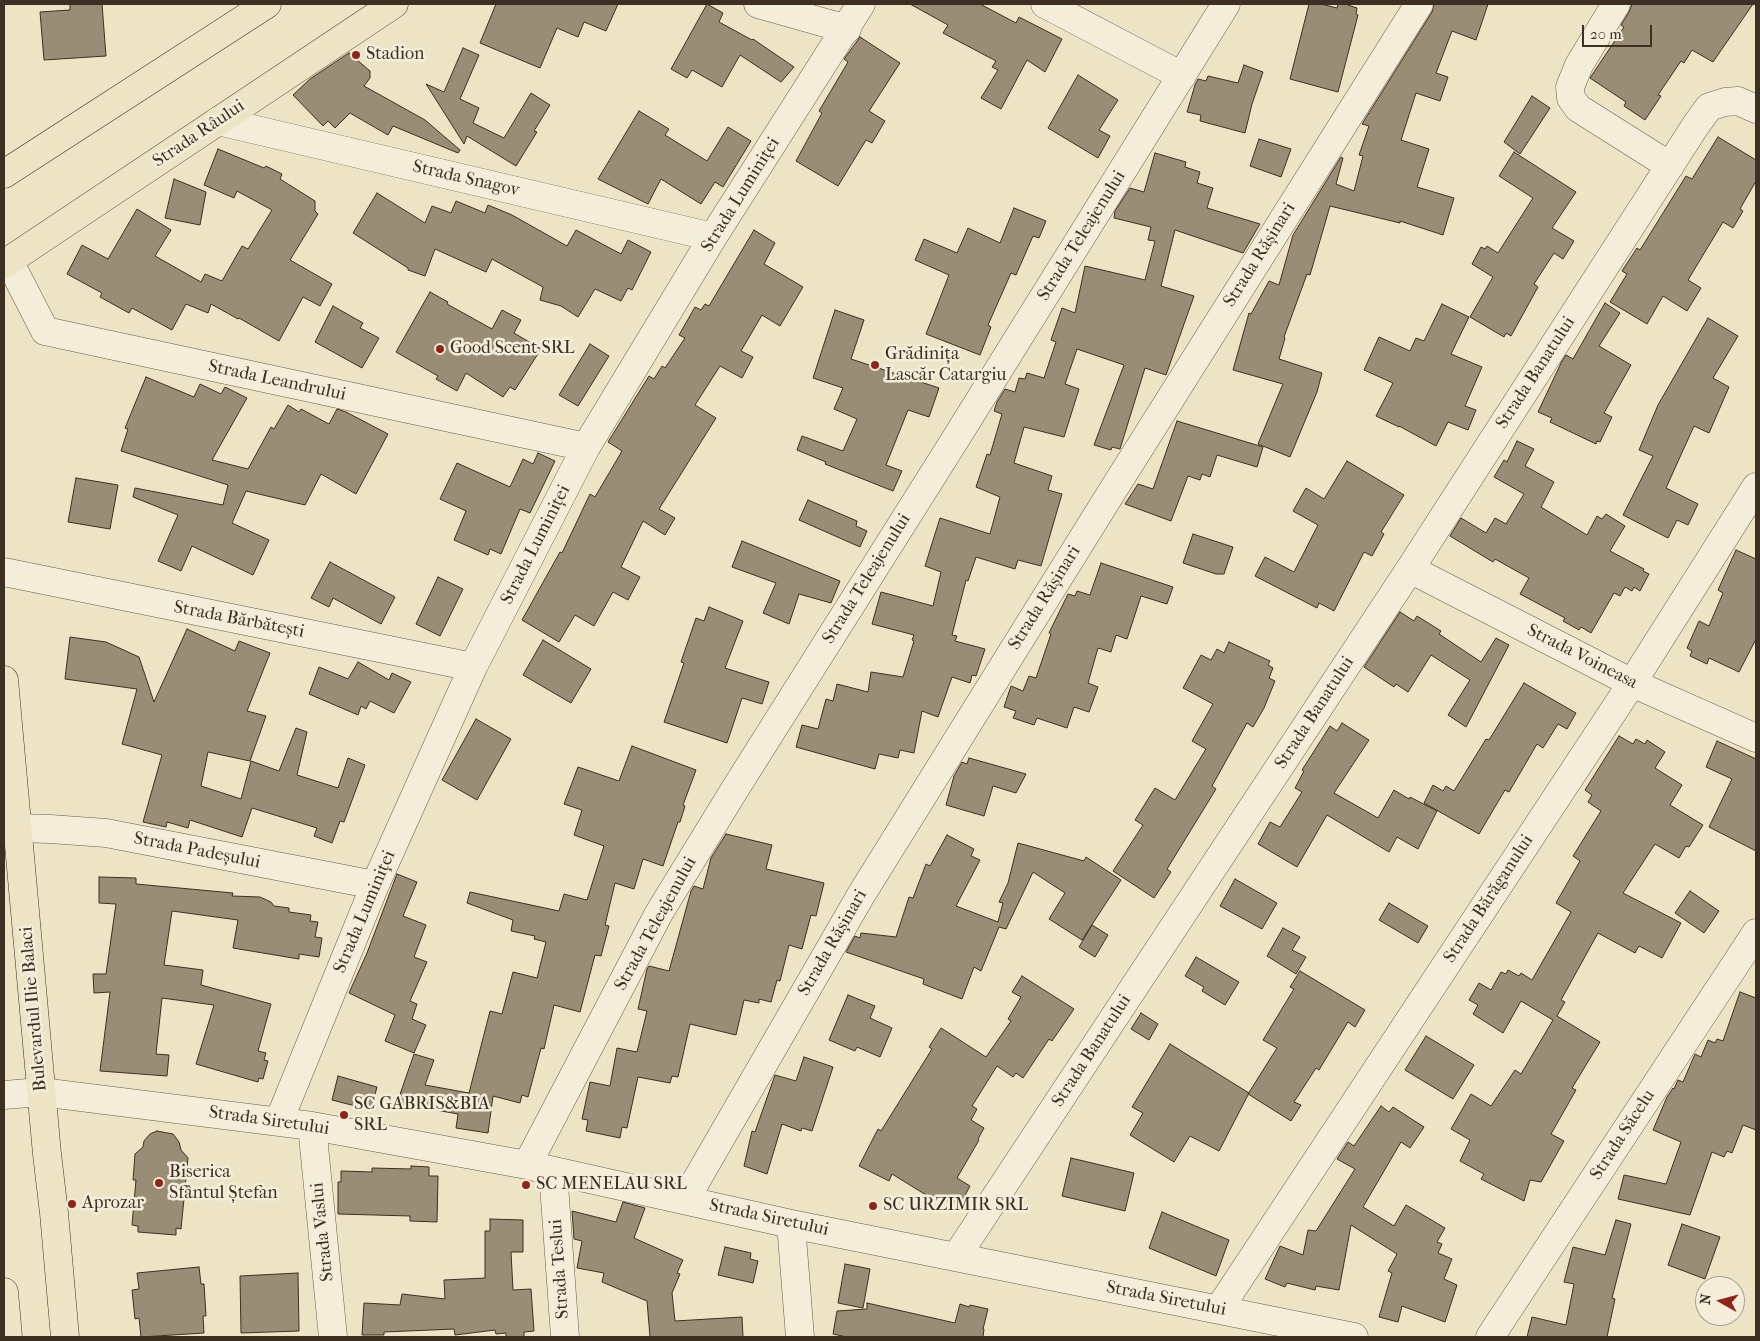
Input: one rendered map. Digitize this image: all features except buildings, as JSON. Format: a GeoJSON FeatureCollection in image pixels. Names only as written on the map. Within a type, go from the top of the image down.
{"type":"FeatureCollection","features":[{"type":"Feature","properties":{"kind":"main road"},"geometry":{"type":"LineString","coordinates":[[10,164],[267,4]]}},
{"type":"Feature","properties":{"kind":"main road","name":"Strada Râului"},"geometry":{"type":"LineString","coordinates":[[6,263],[394,4]]}},
{"type":"Feature","properties":{"kind":"main road","name":"Bulevardul Ilie Balaci"},"geometry":{"type":"LineString","coordinates":[[4,680],[65,1337]]}},
{"type":"Feature","properties":{"kind":"main road"},"geometry":{"type":"LineString","coordinates":[[4,1292],[8,1337]]}},
{"type":"Feature","properties":{"kind":"street"},"geometry":{"type":"LineString","coordinates":[[758,4],[847,29]]}},
{"type":"Feature","properties":{"kind":"street","name":"Strada Luminiței"},"geometry":{"type":"LineString","coordinates":[[279,1121],[375,885],[473,667],[586,447],[713,238],[847,29],[861,4]]}},
{"type":"Feature","properties":{"kind":"street"},"geometry":{"type":"LineString","coordinates":[[1045,4],[1182,76]]}},
{"type":"Feature","properties":{"kind":"street","name":"Strada Teleajenului"},"geometry":{"type":"LineString","coordinates":[[540,1168],[659,913],[1226,4]]}},
{"type":"Feature","properties":{"kind":"street","name":"Strada Rășinari"},"geometry":{"type":"LineString","coordinates":[[685,1200],[861,895],[1107,498],[1418,4]]}},
{"type":"Feature","properties":{"kind":"street"},"geometry":{"type":"LineString","coordinates":[[1616,4],[1579,65],[1570,86],[1571,98],[1578,108],[1670,166]]}},
{"type":"Feature","properties":{"kind":"street","name":"Strada Banatului"},"geometry":{"type":"LineString","coordinates":[[956,1257],[1410,569],[1709,107],[1725,102],[1738,101],[1756,109]]}},
{"type":"Feature","properties":{"kind":"street","name":"Strada Snagov"},"geometry":{"type":"LineString","coordinates":[[218,121],[713,238]]}},
{"type":"Feature","properties":{"kind":"street","name":"Strada Leandrului"},"geometry":{"type":"LineString","coordinates":[[6,263],[45,331],[586,447]]}},
{"type":"Feature","properties":{"kind":"street","name":"Strada Bărăganului"},"geometry":{"type":"LineString","coordinates":[[1219,1309],[1632,683],[1756,487]]}},
{"type":"Feature","properties":{"kind":"street","name":"Strada Voineasa"},"geometry":{"type":"LineString","coordinates":[[1410,569],[1632,683],[1756,738]]}},
{"type":"Feature","properties":{"kind":"street","name":"Strada Bărbătești"},"geometry":{"type":"LineString","coordinates":[[4,572],[473,667]]}},
{"type":"Feature","properties":{"kind":"street","name":"Strada Padeșului"},"geometry":{"type":"LineString","coordinates":[[17,828],[106,833],[375,885]]}},
{"type":"Feature","properties":{"kind":"street","name":"Strada Săcelu"},"geometry":{"type":"LineString","coordinates":[[1490,1337],[1756,933]]}},
{"type":"Feature","properties":{"kind":"street","name":"Strada Siretului"},"geometry":{"type":"LineString","coordinates":[[4,1095],[41,1092],[312,1126],[540,1168],[791,1224],[1354,1337]]}},
{"type":"Feature","properties":{"kind":"street","name":"Strada Vaslui"},"geometry":{"type":"LineString","coordinates":[[312,1126],[333,1337]]}},
{"type":"Feature","properties":{"kind":"street","name":"Strada Teslui"},"geometry":{"type":"LineString","coordinates":[[540,1168],[566,1337]]}},
{"type":"Feature","properties":{"kind":"street"},"geometry":{"type":"LineString","coordinates":[[791,1224],[800,1337]]}},
{"type":"Feature","properties":{"kind":"place","name":"Stadion"},"geometry":{"type":"Point","coordinates":[356,55]}},
{"type":"Feature","properties":{"kind":"place","name":"Good Scent SRL"},"geometry":{"type":"Point","coordinates":[440,349]}},
{"type":"Feature","properties":{"kind":"place","name":"Grădinița Lascăr Catargiu"},"geometry":{"type":"Point","coordinates":[875,365]}},
{"type":"Feature","properties":{"kind":"place","name":"SC GABRIS&BIA SRL"},"geometry":{"type":"Point","coordinates":[344,1115]}},
{"type":"Feature","properties":{"kind":"place","name":"Biserica Sfântul Ștefan"},"geometry":{"type":"Point","coordinates":[159,1183]}},
{"type":"Feature","properties":{"kind":"place","name":"SC MENELAU SRL"},"geometry":{"type":"Point","coordinates":[526,1185]}},
{"type":"Feature","properties":{"kind":"place","name":"Aprozar"},"geometry":{"type":"Point","coordinates":[72,1204]}},
{"type":"Feature","properties":{"kind":"place","name":"SC URZIMIR SRL"},"geometry":{"type":"Point","coordinates":[873,1206]}}]}
